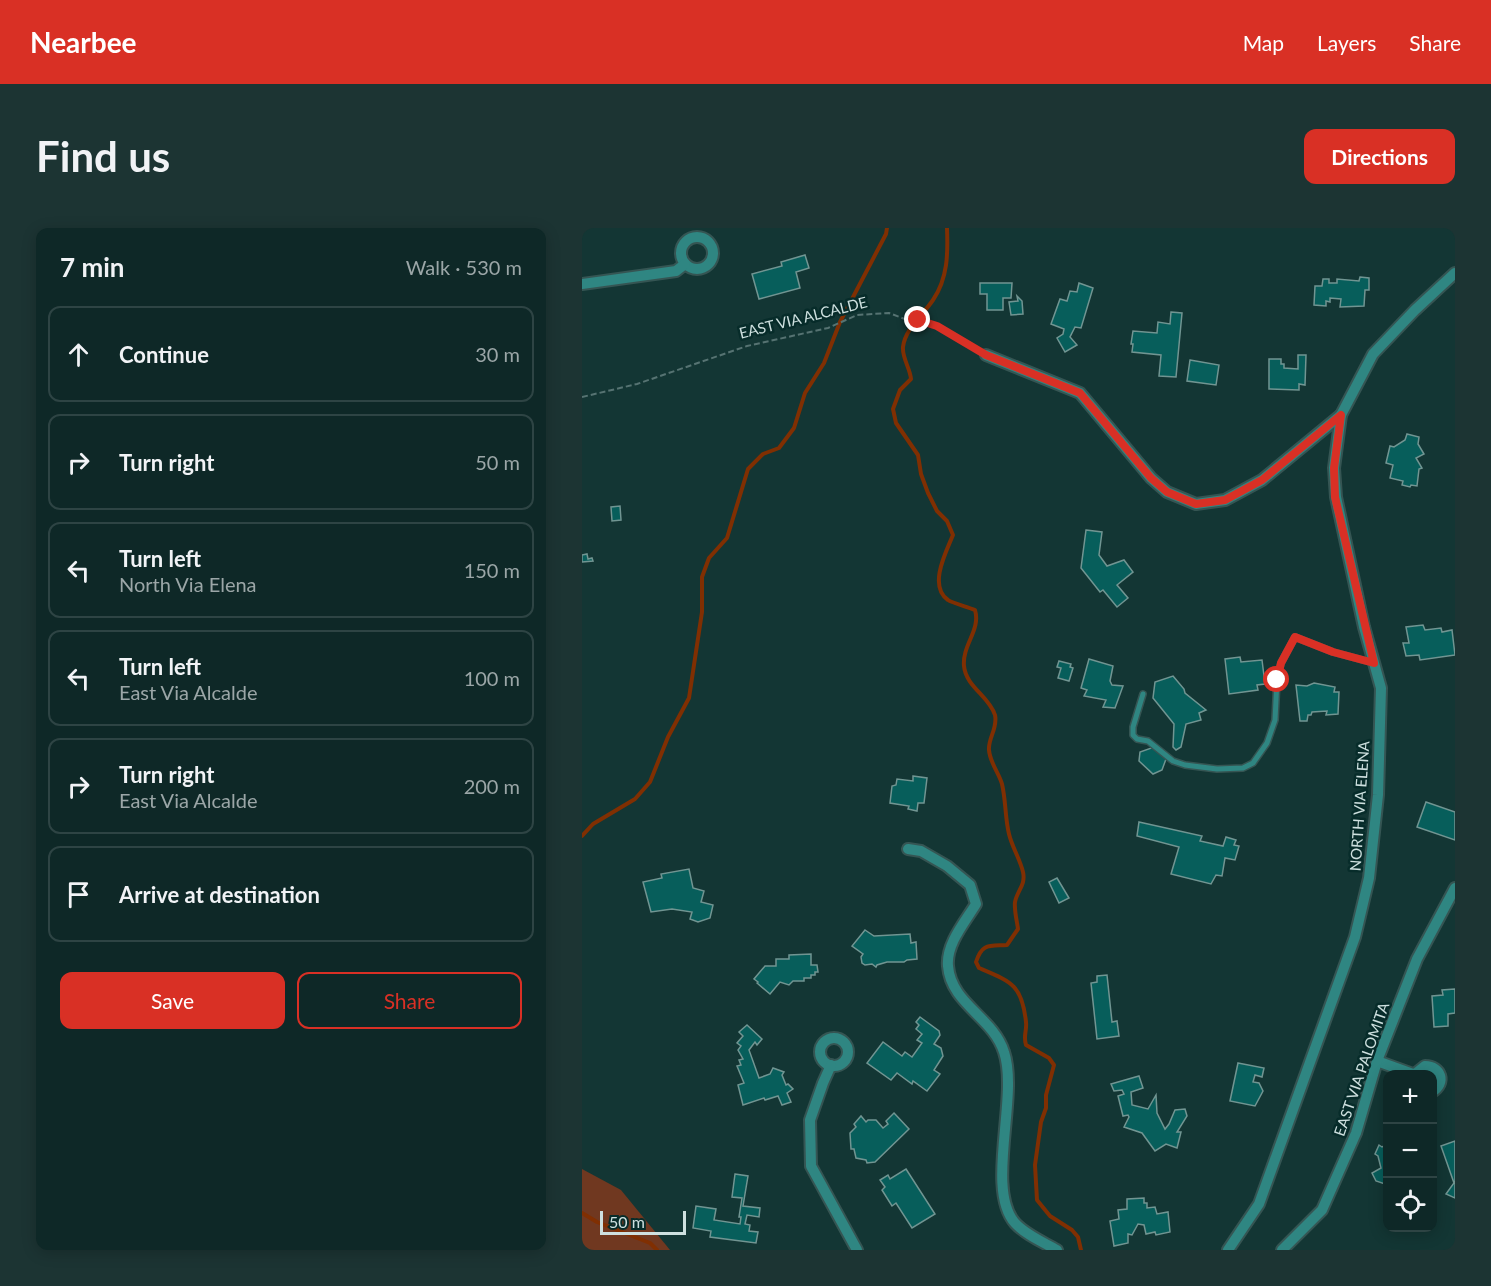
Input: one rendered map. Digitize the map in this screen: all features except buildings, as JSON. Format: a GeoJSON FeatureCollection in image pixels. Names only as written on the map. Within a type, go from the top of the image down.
{"type":"FeatureCollection","features":[{"type":"Feature","properties":{"kind":"street"},"geometry":{"type":"LineString","coordinates":[[582,284],[676,271],[685,264]]}},
{"type":"Feature","properties":{"kind":"street"},"geometry":{"type":"LineString","coordinates":[[986,355],[1080,393],[1151,478],[1167,492],[1196,504],[1225,500],[1262,480],[1341,415],[1373,354],[1455,273]]}},
{"type":"Feature","properties":{"kind":"street","name":"NORTH VIA ELENA"},"geometry":{"type":"LineString","coordinates":[[1228,1250],[1259,1204],[1355,937],[1369,878],[1378,795],[1381,688],[1335,497],[1334,468],[1341,415]]}},
{"type":"Feature","properties":{"kind":"street"},"geometry":{"type":"LineString","coordinates":[[908,849],[921,851],[946,866],[970,885],[974,892],[976,904],[950,948],[947,964],[956,992],[991,1027],[1000,1040],[1005,1054],[1007,1082],[1003,1176],[1006,1206],[1014,1222],[1033,1237],[1057,1250]]}},
{"type":"Feature","properties":{"kind":"street","name":"EAST VIA PALOMITA"},"geometry":{"type":"LineString","coordinates":[[1282,1250],[1322,1210],[1356,1133],[1377,1061],[1417,959],[1455,888]]}},
{"type":"Feature","properties":{"kind":"street"},"geometry":{"type":"LineString","coordinates":[[1377,1061],[1403,1070]]}},
{"type":"Feature","properties":{"kind":"street"},"geometry":{"type":"LineString","coordinates":[[831,1065],[810,1120],[811,1166],[856,1250]]}},
{"type":"Feature","properties":{"kind":"street"},"geometry":{"type":"LineString","coordinates":[[1420,1070],[1425,1066],[1434,1067],[1441,1078],[1441,1083],[1437,1087]]}},
{"type":"Feature","properties":{"kind":"lane"},"geometry":{"type":"LineString","coordinates":[[1143,694],[1133,727],[1133,735],[1137,739],[1148,741],[1173,761],[1185,765],[1217,769],[1243,768],[1260,756],[1267,742],[1275,720],[1277,680],[1281,663],[1295,637],[1333,652],[1374,663]]}},
{"type":"Feature","properties":{"kind":"path","name":"EAST VIA ALCALDE"},"geometry":{"type":"LineString","coordinates":[[582,397],[638,384],[747,346],[828,328],[857,315],[890,313],[910,321],[930,322],[986,355]]}},
{"type":"Feature","properties":{"kind":"shaded area"},"geometry":{"type":"Polygon","coordinates":[[[582,1169],[621,1190],[670,1250],[582,1250],[582,1169]]]}},
{"type":"Feature","properties":{"kind":"waterway"},"geometry":{"type":"LineString","coordinates":[[582,836],[593,824],[635,799],[650,782],[668,737],[689,698],[702,612],[702,577],[709,558],[727,538],[748,469],[763,454],[779,448],[794,428],[805,393],[824,363],[840,322],[887,228]]}},
{"type":"Feature","properties":{"kind":"waterway"},"geometry":{"type":"LineString","coordinates":[[947,228],[947,256],[942,283],[933,300],[904,340],[904,355],[911,379],[900,390],[893,409],[896,423],[918,455],[921,474],[928,493],[937,511],[947,521],[953,535],[940,569],[939,586],[942,594],[950,601],[975,610],[976,624],[966,651],[964,666],[969,680],[988,702],[995,715],[996,720],[989,746],[990,755],[1002,784],[1009,834],[1023,872],[1023,881],[1015,902],[1018,929],[1007,945],[987,947],[981,951],[976,962],[979,968],[1007,981],[1018,992],[1022,1000],[1026,1022],[1026,1045],[1049,1058],[1054,1065],[1046,1095],[1046,1108],[1041,1122],[1035,1165],[1037,1200],[1050,1216],[1072,1230],[1078,1237],[1081,1250]]}},
{"type":"Feature","properties":{"kind":"waterway"},"geometry":{"type":"LineString","coordinates":[[582,1213],[597,1222],[650,1243],[657,1250]]}},
{"type":"Feature","properties":{"kind":"route"},"geometry":{"type":"LineString","coordinates":[[918,320],[930,322],[986,355],[1080,393],[1151,478],[1167,492],[1196,504],[1225,500],[1262,480],[1341,415],[1334,468],[1335,497],[1374,663],[1333,652],[1295,637],[1286,651],[1277,680]]}}]}
